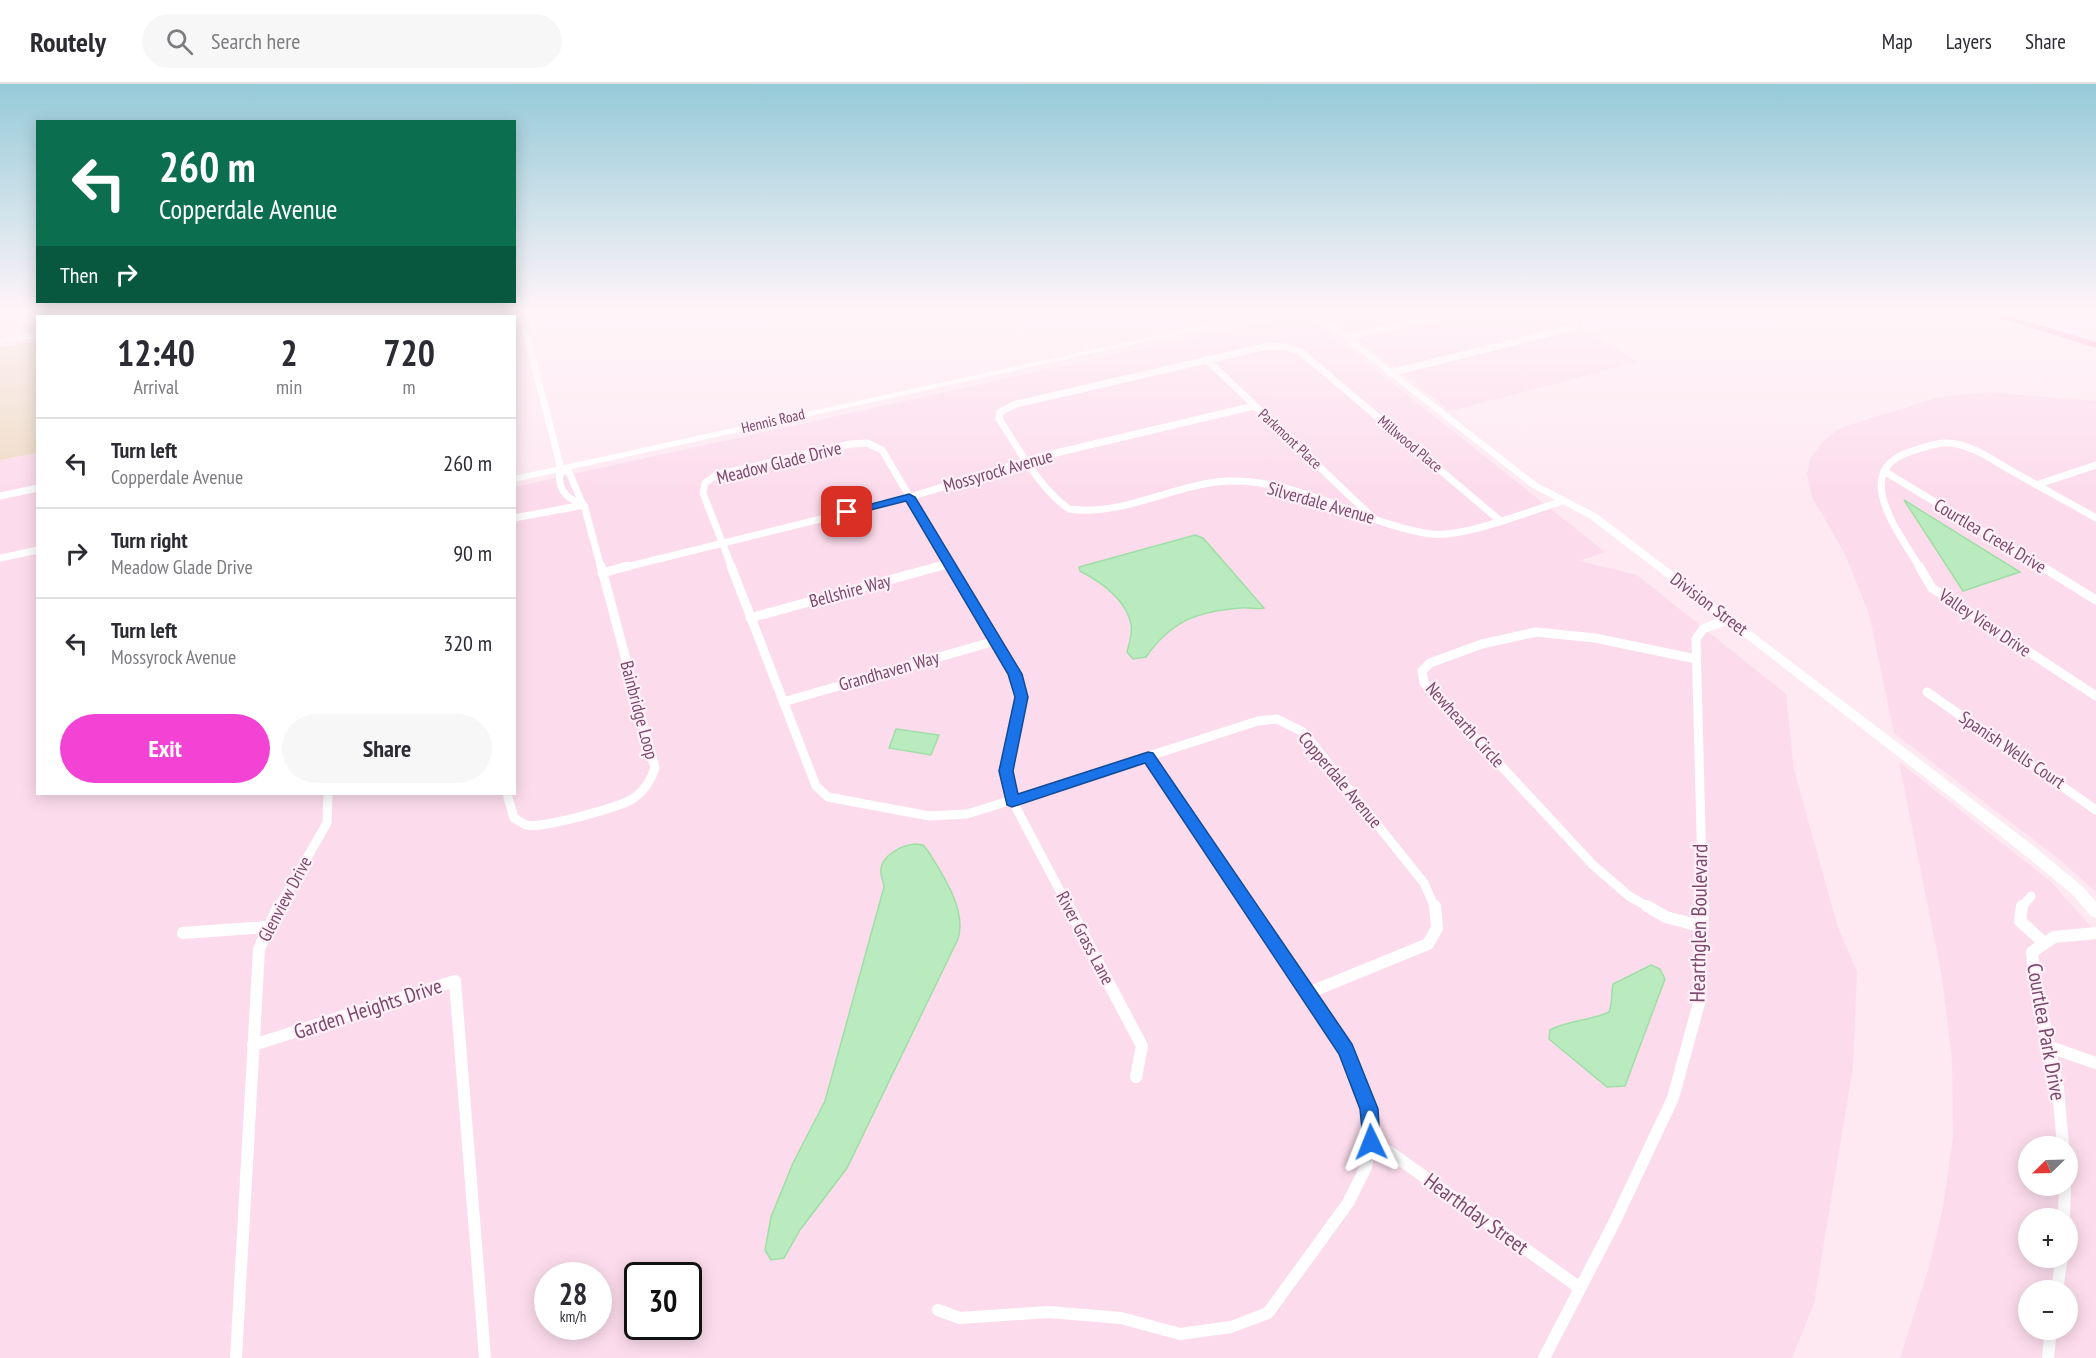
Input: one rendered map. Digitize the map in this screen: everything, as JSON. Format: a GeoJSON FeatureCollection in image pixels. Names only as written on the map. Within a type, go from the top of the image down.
{"type":"FeatureCollection","features":[{"type":"Feature","properties":{"kind":"street"},"geometry":{"type":"LineString","coordinates":[[536,370],[561,469],[558,475],[563,492],[573,501],[582,503]]}},
{"type":"Feature","properties":{"kind":"street","name":"Hennis Road"},"geometry":{"type":"LineString","coordinates":[[516,479],[1009,370]]}},
{"type":"Feature","properties":{"kind":"street","name":"Millwood Place"},"geometry":{"type":"LineString","coordinates":[[1028,460],[999,419],[1000,412],[1007,407],[1163,370]]}},
{"type":"Feature","properties":{"kind":"street","name":"Parkmont Place"},"geometry":{"type":"LineString","coordinates":[[1218,370],[1373,518]]}},
{"type":"Feature","properties":{"kind":"street","name":"Millwood Place"},"geometry":{"type":"LineString","coordinates":[[1321,370],[1498,519]]}},
{"type":"Feature","properties":{"kind":"street","name":"Division Street"},"geometry":{"type":"LineString","coordinates":[[1387,370],[1534,485],[1593,516],[1729,619],[2026,848],[2078,891],[2096,912]]}},
{"type":"Feature","properties":{"kind":"street"},"geometry":{"type":"LineString","coordinates":[[1390,373],[1400,370]]}},
{"type":"Feature","properties":{"kind":"street","name":"Mossyrock Avenue"},"geometry":{"type":"LineString","coordinates":[[602,573],[909,497],[1028,460],[1254,406]]}},
{"type":"Feature","properties":{"kind":"street"},"geometry":{"type":"LineString","coordinates":[[1884,471],[1890,463],[1908,452],[1936,442],[1958,443],[2096,518]]}},
{"type":"Feature","properties":{"kind":"street","name":"Meadow Glade Drive"},"geometry":{"type":"LineString","coordinates":[[867,443],[882,450],[1015,674],[1021,697],[1006,771],[1012,801],[967,814],[929,816],[828,797],[816,786],[721,543],[703,493],[705,483],[717,475],[867,443]]}},
{"type":"Feature","properties":{"kind":"street","name":"Silverdale Avenue"},"geometry":{"type":"LineString","coordinates":[[1028,460],[1061,504],[1083,512],[1188,487],[1230,482],[1272,486],[1432,534],[1451,533],[1563,501]]}},
{"type":"Feature","properties":{"kind":"street"},"geometry":{"type":"LineString","coordinates":[[2036,485],[2096,465]]}},
{"type":"Feature","properties":{"kind":"street","name":"Bainbridge Loop"},"geometry":{"type":"LineString","coordinates":[[507,795],[514,818],[527,825],[538,827],[631,800],[643,792],[651,781],[655,768],[585,507],[569,472],[561,469]]}},
{"type":"Feature","properties":{"kind":"street","name":"Courtlea Creek Drive"},"geometry":{"type":"LineString","coordinates":[[1884,471],[2096,600]]}},
{"type":"Feature","properties":{"kind":"street","name":"Valley View Drive"},"geometry":{"type":"LineString","coordinates":[[1884,471],[1879,488],[1886,509],[1932,588],[2096,696]]}},
{"type":"Feature","properties":{"kind":"street"},"geometry":{"type":"LineString","coordinates":[[0,496],[36,488]]}},
{"type":"Feature","properties":{"kind":"street"},"geometry":{"type":"LineString","coordinates":[[516,518],[582,503]]}},
{"type":"Feature","properties":{"kind":"street"},"geometry":{"type":"LineString","coordinates":[[0,558],[36,550]]}},
{"type":"Feature","properties":{"kind":"street","name":"Bellshire Way"},"geometry":{"type":"LineString","coordinates":[[750,618],[949,564]]}},
{"type":"Feature","properties":{"kind":"street","name":"Hearthglen Boulevard"},"geometry":{"type":"LineString","coordinates":[[1544,1358],[1673,1098],[1699,1002],[1703,927],[1696,639],[1703,629],[1729,619]]}},
{"type":"Feature","properties":{"kind":"street","name":"Newhearth Circle"},"geometry":{"type":"LineString","coordinates":[[1696,659],[1565,634],[1535,632],[1509,637],[1430,663],[1422,671],[1424,683],[1593,865],[1629,896],[1666,917],[1703,927]]}},
{"type":"Feature","properties":{"kind":"street","name":"Grandhaven Way"},"geometry":{"type":"LineString","coordinates":[[783,702],[995,641]]}},
{"type":"Feature","properties":{"kind":"street","name":"Spanish Wells Court"},"geometry":{"type":"LineString","coordinates":[[1927,692],[2010,751],[2062,782],[2096,810]]}},
{"type":"Feature","properties":{"kind":"street","name":"Copperdale Avenue"},"geometry":{"type":"LineString","coordinates":[[1012,801],[1258,721],[1277,719],[1291,724],[1303,732],[1424,883],[1437,912],[1438,932],[1428,944],[1308,993]]}},
{"type":"Feature","properties":{"kind":"street"},"geometry":{"type":"LineString","coordinates":[[938,1310],[960,1318],[1049,1312],[1111,1317],[1180,1334],[1231,1327],[1268,1312],[1294,1280],[1348,1203],[1366,1167],[1371,1142],[1369,1109],[1346,1050],[1148,757]]}},
{"type":"Feature","properties":{"kind":"street","name":"Glenview Drive"},"geometry":{"type":"LineString","coordinates":[[253,1046],[259,949],[267,927],[327,823],[328,795]]}},
{"type":"Feature","properties":{"kind":"street","name":"River Grass Lane"},"geometry":{"type":"LineString","coordinates":[[1012,801],[1142,1046],[1136,1077]]}},
{"type":"Feature","properties":{"kind":"street"},"geometry":{"type":"LineString","coordinates":[[2031,896],[2019,907],[2018,917],[2023,925],[2042,941]]}},
{"type":"Feature","properties":{"kind":"street"},"geometry":{"type":"LineString","coordinates":[[183,933],[267,927]]}},
{"type":"Feature","properties":{"kind":"street","name":"Courtlea Park Drive"},"geometry":{"type":"LineString","coordinates":[[2061,1136],[2058,1089],[2032,952],[2042,941],[2055,935],[2096,933]]}},
{"type":"Feature","properties":{"kind":"street","name":"Garden Heights Drive"},"geometry":{"type":"LineString","coordinates":[[253,1046],[455,981],[485,1358]]}},
{"type":"Feature","properties":{"kind":"street"},"geometry":{"type":"LineString","coordinates":[[236,1358],[253,1046]]}},
{"type":"Feature","properties":{"kind":"street"},"geometry":{"type":"LineString","coordinates":[[2049,1047],[2096,1063]]}},
{"type":"Feature","properties":{"kind":"street","name":"Hearthday Street"},"geometry":{"type":"LineString","coordinates":[[1371,1142],[1391,1153],[1580,1288]]}},
{"type":"Feature","properties":{"kind":"street"},"geometry":{"type":"LineString","coordinates":[[2048,1358],[2050,1340]]}},
{"type":"Feature","properties":{"kind":"shaded area"},"geometry":{"type":"Polygon","coordinates":[[[0,370],[36,370],[36,453],[0,460],[0,370]]]}},
{"type":"Feature","properties":{"kind":"shaded area"},"geometry":{"type":"Polygon","coordinates":[[[1043,370],[1376,370],[1605,552],[1579,561],[1637,575],[1786,694],[1794,770],[1838,928],[1857,971],[1853,1067],[1814,1304],[1792,1358],[0,1358],[0,460],[36,453],[36,795],[516,795],[516,487],[1043,370]]]}},
{"type":"Feature","properties":{"kind":"shaded area"},"geometry":{"type":"Polygon","coordinates":[[[1399,370],[1606,370],[1450,411],[1399,370]]]}},
{"type":"Feature","properties":{"kind":"shaded area"},"geometry":{"type":"Polygon","coordinates":[[[1987,392],[2096,401],[2096,892],[2060,860],[1894,733],[1869,614],[1845,554],[1813,499],[1807,474],[1810,459],[1822,442],[1840,428],[1939,397],[1987,392]]]}},
{"type":"Feature","properties":{"kind":"shaded area"},"geometry":{"type":"Polygon","coordinates":[[[1904,500],[2020,572],[1963,591],[1904,500]]]}},
{"type":"Feature","properties":{"kind":"shaded area"},"geometry":{"type":"Polygon","coordinates":[[[1195,535],[1203,538],[1264,608],[1226,609],[1199,615],[1176,626],[1155,645],[1146,657],[1133,659],[1127,652],[1131,627],[1124,607],[1112,592],[1080,571],[1079,567],[1195,535]]]}},
{"type":"Feature","properties":{"kind":"shaded area"},"geometry":{"type":"Polygon","coordinates":[[[896,729],[939,735],[931,755],[889,748],[896,729]]]}},
{"type":"Feature","properties":{"kind":"shaded area"},"geometry":{"type":"Polygon","coordinates":[[[1899,762],[2051,882],[2096,932],[2096,1358],[1900,1358],[1928,1270],[1943,1207],[1953,1138],[1952,1061],[1942,977],[1899,762]]]}},
{"type":"Feature","properties":{"kind":"shaded area"},"geometry":{"type":"Polygon","coordinates":[[[915,844],[923,845],[928,851],[952,893],[959,916],[958,939],[847,1168],[800,1230],[784,1258],[771,1260],[765,1250],[771,1217],[793,1163],[825,1101],[884,887],[881,867],[892,852],[915,844]]]}},
{"type":"Feature","properties":{"kind":"shaded area"},"geometry":{"type":"Polygon","coordinates":[[[1651,965],[1660,969],[1665,979],[1625,1086],[1607,1087],[1549,1039],[1550,1030],[1609,1012],[1613,984],[1651,965]]]}},
{"type":"Feature","properties":{"kind":"route"},"geometry":{"type":"LineString","coordinates":[[847,512],[909,497],[1015,674],[1021,697],[1006,771],[1012,801],[1148,757],[1346,1050],[1369,1109],[1371,1142]]}}]}
